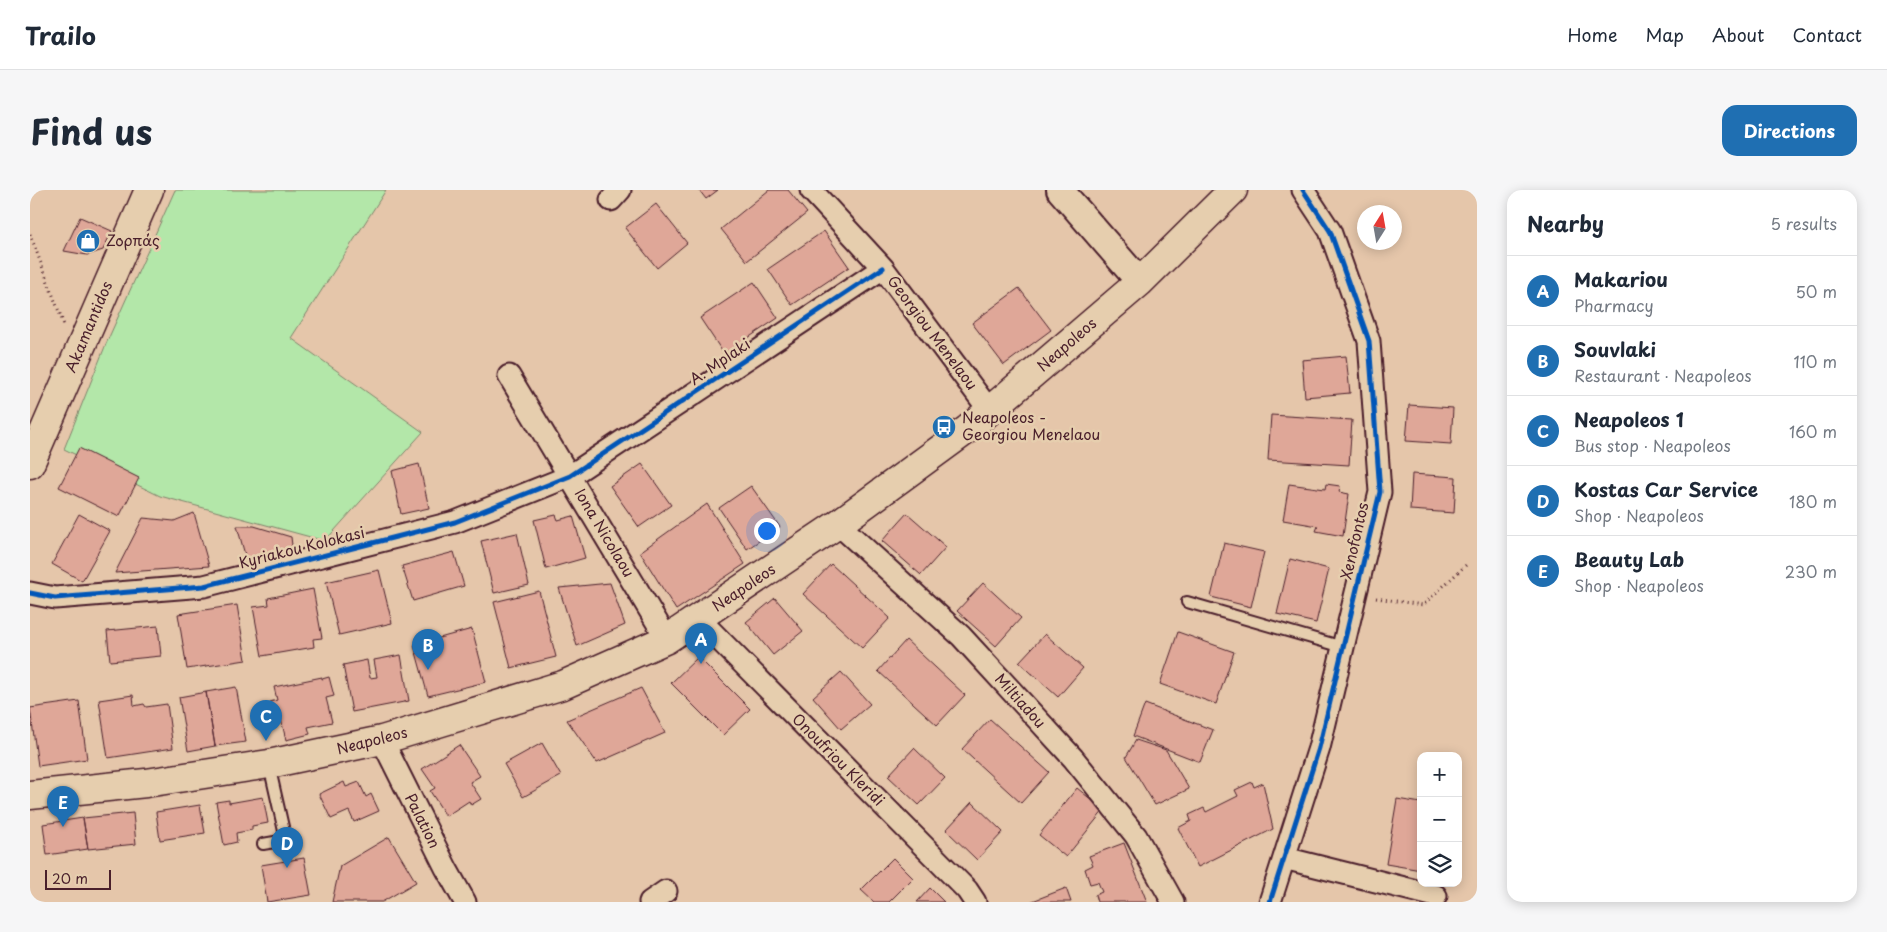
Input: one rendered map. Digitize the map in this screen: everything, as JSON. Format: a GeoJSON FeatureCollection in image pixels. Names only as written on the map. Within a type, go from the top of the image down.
{"type":"FeatureCollection","features":[{"type":"Feature","properties":{"kind":"main road","name":"Akamantidos"},"geometry":{"type":"LineString","coordinates":[[30,464],[149,190]]}},
{"type":"Feature","properties":{"kind":"main road","name":"Neapoleos"},"geometry":{"type":"LineString","coordinates":[[30,795],[146,783],[269,764],[382,740],[563,685],[667,639],[838,524],[968,429],[1140,282],[1233,190]]}},
{"type":"Feature","properties":{"kind":"street","name":"Georgiou Menelaou"},"geometry":{"type":"LineString","coordinates":[[811,190],[883,268],[990,411]]}},
{"type":"Feature","properties":{"kind":"street"},"geometry":{"type":"LineString","coordinates":[[1060,190],[1140,282]]}},
{"type":"Feature","properties":{"kind":"street","name":"Xenofontos"},"geometry":{"type":"LineString","coordinates":[[1270,902],[1319,748],[1380,492],[1369,341],[1330,231],[1303,190]]}},
{"type":"Feature","properties":{"kind":"street","name":"A. Mplaki"},"geometry":{"type":"LineString","coordinates":[[570,476],[883,268]]}},
{"type":"Feature","properties":{"kind":"street","name":"Iona Nicolaou"},"geometry":{"type":"LineString","coordinates":[[508,376],[667,639]]}},
{"type":"Feature","properties":{"kind":"street","name":"Kyriakou Kolokasi"},"geometry":{"type":"LineString","coordinates":[[30,593],[55,598],[204,586],[455,522],[570,476]]}},
{"type":"Feature","properties":{"kind":"street","name":"Miltiadou"},"geometry":{"type":"LineString","coordinates":[[838,524],[961,636],[1072,758],[1136,836],[1173,902]]}},
{"type":"Feature","properties":{"kind":"street","name":"Onoufriou Kleridi"},"geometry":{"type":"LineString","coordinates":[[699,619],[967,890],[975,902]]}},
{"type":"Feature","properties":{"kind":"street","name":"Palation"},"geometry":{"type":"LineString","coordinates":[[382,740],[465,902]]}},
{"type":"Feature","properties":{"kind":"street"},"geometry":{"type":"LineString","coordinates":[[1284,858],[1436,896]]}},
{"type":"Feature","properties":{"kind":"lane"},"geometry":{"type":"LineString","coordinates":[[1187,602],[1343,647]]}},
{"type":"Feature","properties":{"kind":"lane"},"geometry":{"type":"LineString","coordinates":[[263,844],[286,840],[269,764]]}},
{"type":"Feature","properties":{"kind":"path"},"geometry":{"type":"LineString","coordinates":[[30,234],[76,358]]}},
{"type":"Feature","properties":{"kind":"path"},"geometry":{"type":"LineString","coordinates":[[1355,596],[1423,605],[1466,565]]}},
{"type":"Feature","properties":{"kind":"green space"},"geometry":{"type":"Polygon","coordinates":[[[175,190],[386,190],[291,338],[423,432],[325,541],[160,496],[64,449],[106,344],[175,190]]]}},
{"type":"Feature","properties":{"kind":"building"},"geometry":{"type":"Polygon","coordinates":[[[699,190],[718,190],[706,199],[699,190]]]}},
{"type":"Feature","properties":{"kind":"building"},"geometry":{"type":"Polygon","coordinates":[[[769,190],[788,190],[807,213],[747,261],[721,229],[769,190]]]}},
{"type":"Feature","properties":{"kind":"building"},"geometry":{"type":"Polygon","coordinates":[[[656,204],[687,243],[657,268],[625,228],[656,204]]]}},
{"type":"Feature","properties":{"kind":"building","name":"Ζορπάς"},"geometry":{"type":"Polygon","coordinates":[[[80,217],[112,231],[103,250],[87,255],[64,251],[80,217]]]}},
{"type":"Feature","properties":{"kind":"building"},"geometry":{"type":"Polygon","coordinates":[[[824,231],[849,267],[792,305],[768,269],[824,231]]]}},
{"type":"Feature","properties":{"kind":"building"},"geometry":{"type":"Polygon","coordinates":[[[754,282],[778,318],[724,354],[700,318],[754,282]]]}},
{"type":"Feature","properties":{"kind":"building"},"geometry":{"type":"Polygon","coordinates":[[[1019,288],[1051,330],[1004,365],[972,323],[1019,288]]]}},
{"type":"Feature","properties":{"kind":"building"},"geometry":{"type":"Polygon","coordinates":[[[1346,356],[1350,393],[1305,397],[1302,360],[1346,356]]]}},
{"type":"Feature","properties":{"kind":"building"},"geometry":{"type":"Polygon","coordinates":[[[1409,405],[1453,408],[1451,444],[1406,441],[1409,405]]]}},
{"type":"Feature","properties":{"kind":"building"},"geometry":{"type":"Polygon","coordinates":[[[1271,415],[1352,420],[1349,465],[1268,460],[1271,415]]]}},
{"type":"Feature","properties":{"kind":"building"},"geometry":{"type":"Polygon","coordinates":[[[79,448],[139,478],[119,517],[59,487],[79,448]]]}},
{"type":"Feature","properties":{"kind":"building"},"geometry":{"type":"Polygon","coordinates":[[[419,464],[429,508],[401,514],[392,471],[419,464]]]}},
{"type":"Feature","properties":{"kind":"building"},"geometry":{"type":"Polygon","coordinates":[[[642,464],[671,505],[639,527],[610,486],[642,464]]]}},
{"type":"Feature","properties":{"kind":"building"},"geometry":{"type":"Polygon","coordinates":[[[1412,474],[1456,477],[1454,513],[1410,510],[1412,474]]]}},
{"type":"Feature","properties":{"kind":"building"},"geometry":{"type":"Polygon","coordinates":[[[1289,484],[1325,489],[1326,484],[1340,486],[1339,492],[1349,494],[1343,536],[1316,531],[1318,526],[1283,520],[1289,484]]]}},
{"type":"Feature","properties":{"kind":"building"},"geometry":{"type":"Polygon","coordinates":[[[751,486],[780,527],[747,549],[719,508],[751,486]]]}},
{"type":"Feature","properties":{"kind":"building"},"geometry":{"type":"Polygon","coordinates":[[[707,504],[745,564],[676,610],[640,552],[707,504]]]}},
{"type":"Feature","properties":{"kind":"building"},"geometry":{"type":"Polygon","coordinates":[[[194,513],[209,566],[115,573],[143,518],[174,521],[194,513]]]}},
{"type":"Feature","properties":{"kind":"building"},"geometry":{"type":"Polygon","coordinates":[[[907,513],[946,547],[921,575],[882,541],[907,513]]]}},
{"type":"Feature","properties":{"kind":"building"},"geometry":{"type":"Polygon","coordinates":[[[79,514],[110,531],[82,581],[52,564],[79,514]]]}},
{"type":"Feature","properties":{"kind":"building"},"geometry":{"type":"Polygon","coordinates":[[[556,515],[558,520],[573,516],[585,558],[546,569],[534,520],[556,515]]]}},
{"type":"Feature","properties":{"kind":"building"},"geometry":{"type":"Polygon","coordinates":[[[237,526],[254,526],[291,537],[293,554],[247,562],[237,526]]]}},
{"type":"Feature","properties":{"kind":"building"},"geometry":{"type":"Polygon","coordinates":[[[517,533],[529,585],[494,593],[481,541],[517,533]]]}},
{"type":"Feature","properties":{"kind":"building"},"geometry":{"type":"Polygon","coordinates":[[[1224,543],[1264,552],[1251,607],[1211,597],[1224,543]]]}},
{"type":"Feature","properties":{"kind":"building"},"geometry":{"type":"Polygon","coordinates":[[[454,552],[464,586],[413,601],[402,566],[454,552]]]}},
{"type":"Feature","properties":{"kind":"building"},"geometry":{"type":"Polygon","coordinates":[[[1290,559],[1329,569],[1316,623],[1277,614],[1290,559]]]}},
{"type":"Feature","properties":{"kind":"building"},"geometry":{"type":"Polygon","coordinates":[[[831,564],[890,618],[862,648],[803,594],[831,564]]]}},
{"type":"Feature","properties":{"kind":"building"},"geometry":{"type":"Polygon","coordinates":[[[379,570],[392,623],[339,635],[326,582],[379,570]]]}},
{"type":"Feature","properties":{"kind":"building"},"geometry":{"type":"Polygon","coordinates":[[[610,583],[625,625],[577,646],[559,588],[610,583]]]}},
{"type":"Feature","properties":{"kind":"building"},"geometry":{"type":"Polygon","coordinates":[[[983,583],[1021,618],[996,646],[957,611],[983,583]]]}},
{"type":"Feature","properties":{"kind":"building"},"geometry":{"type":"Polygon","coordinates":[[[313,589],[322,638],[313,639],[314,647],[262,656],[253,607],[269,605],[268,598],[313,589]]]}},
{"type":"Feature","properties":{"kind":"building"},"geometry":{"type":"Polygon","coordinates":[[[539,591],[556,657],[511,668],[494,602],[539,591]]]}},
{"type":"Feature","properties":{"kind":"building"},"geometry":{"type":"Polygon","coordinates":[[[775,598],[803,631],[773,655],[746,622],[775,598]]]}},
{"type":"Feature","properties":{"kind":"building"},"geometry":{"type":"Polygon","coordinates":[[[237,605],[246,660],[187,669],[178,614],[237,605]]]}},
{"type":"Feature","properties":{"kind":"building"},"geometry":{"type":"Polygon","coordinates":[[[158,626],[161,656],[110,661],[107,631],[158,626]]]}},
{"type":"Feature","properties":{"kind":"building"},"geometry":{"type":"Polygon","coordinates":[[[472,629],[486,682],[428,696],[414,645],[472,629]]]}},
{"type":"Feature","properties":{"kind":"building"},"geometry":{"type":"Polygon","coordinates":[[[1178,632],[1234,652],[1216,704],[1160,684],[1178,632]]]}},
{"type":"Feature","properties":{"kind":"building"},"geometry":{"type":"Polygon","coordinates":[[[1045,634],[1083,668],[1058,697],[1019,662],[1045,634]]]}},
{"type":"Feature","properties":{"kind":"building"},"geometry":{"type":"Polygon","coordinates":[[[906,640],[965,695],[937,725],[878,671],[906,640]]]}},
{"type":"Feature","properties":{"kind":"building"},"geometry":{"type":"Polygon","coordinates":[[[401,655],[409,701],[352,712],[343,665],[367,660],[370,678],[377,677],[374,660],[401,655]]]}},
{"type":"Feature","properties":{"kind":"building"},"geometry":{"type":"Polygon","coordinates":[[[698,657],[750,709],[723,735],[671,683],[698,657]]]}},
{"type":"Feature","properties":{"kind":"building"},"geometry":{"type":"Polygon","coordinates":[[[841,672],[870,704],[841,729],[813,697],[841,672]]]}},
{"type":"Feature","properties":{"kind":"building"},"geometry":{"type":"Polygon","coordinates":[[[322,677],[322,679],[329,677],[334,696],[326,698],[332,722],[308,727],[310,734],[286,740],[280,715],[273,716],[270,702],[277,700],[274,687],[322,677]]]}},
{"type":"Feature","properties":{"kind":"building"},"geometry":{"type":"Polygon","coordinates":[[[236,687],[246,742],[215,746],[206,692],[236,687]]]}},
{"type":"Feature","properties":{"kind":"building"},"geometry":{"type":"Polygon","coordinates":[[[641,688],[665,733],[597,763],[567,720],[641,688]]]}},
{"type":"Feature","properties":{"kind":"building"},"geometry":{"type":"Polygon","coordinates":[[[206,692],[215,746],[188,751],[179,697],[206,692]]]}},
{"type":"Feature","properties":{"kind":"building"},"geometry":{"type":"Polygon","coordinates":[[[133,695],[134,706],[144,704],[146,707],[167,704],[173,748],[108,758],[99,700],[133,695]]]}},
{"type":"Feature","properties":{"kind":"building"},"geometry":{"type":"Polygon","coordinates":[[[79,701],[87,759],[38,766],[30,708],[79,701]]]}},
{"type":"Feature","properties":{"kind":"building"},"geometry":{"type":"Polygon","coordinates":[[[1145,704],[1213,730],[1200,762],[1133,736],[1145,704]]]}},
{"type":"Feature","properties":{"kind":"building"},"geometry":{"type":"Polygon","coordinates":[[[990,719],[1049,772],[1021,803],[962,749],[990,719]]]}},
{"type":"Feature","properties":{"kind":"building"},"geometry":{"type":"Polygon","coordinates":[[[1136,740],[1166,750],[1189,789],[1155,805],[1126,757],[1136,740]]]}},
{"type":"Feature","properties":{"kind":"building"},"geometry":{"type":"Polygon","coordinates":[[[542,743],[561,776],[523,797],[504,764],[542,743]]]}},
{"type":"Feature","properties":{"kind":"building"},"geometry":{"type":"Polygon","coordinates":[[[459,745],[480,776],[470,782],[481,799],[471,805],[469,801],[446,816],[430,791],[435,788],[422,769],[459,745]]]}},
{"type":"Feature","properties":{"kind":"building"},"geometry":{"type":"Polygon","coordinates":[[[914,748],[945,778],[919,805],[888,776],[914,748]]]}},
{"type":"Feature","properties":{"kind":"building"},"geometry":{"type":"Polygon","coordinates":[[[344,782],[346,787],[359,782],[366,797],[371,794],[379,811],[354,822],[349,811],[331,819],[319,794],[344,782]]]}},
{"type":"Feature","properties":{"kind":"building"},"geometry":{"type":"Polygon","coordinates":[[[1252,782],[1254,787],[1263,783],[1273,829],[1198,867],[1178,828],[1191,821],[1189,815],[1204,808],[1206,812],[1238,796],[1235,790],[1252,782]]]}},
{"type":"Feature","properties":{"kind":"building"},"geometry":{"type":"Polygon","coordinates":[[[1077,788],[1104,810],[1066,857],[1039,835],[1077,788]]]}},
{"type":"Feature","properties":{"kind":"building"},"geometry":{"type":"Polygon","coordinates":[[[263,797],[268,823],[252,826],[252,830],[236,833],[237,842],[224,845],[216,802],[229,800],[229,803],[263,797]]]}},
{"type":"Feature","properties":{"kind":"building"},"geometry":{"type":"Polygon","coordinates":[[[1397,799],[1417,802],[1417,869],[1386,864],[1397,799]]]}},
{"type":"Feature","properties":{"kind":"building"},"geometry":{"type":"Polygon","coordinates":[[[972,802],[1003,832],[977,860],[946,830],[972,802]]]}},
{"type":"Feature","properties":{"kind":"building"},"geometry":{"type":"Polygon","coordinates":[[[200,805],[205,833],[160,840],[156,812],[200,805]]]}},
{"type":"Feature","properties":{"kind":"building"},"geometry":{"type":"Polygon","coordinates":[[[133,813],[136,844],[88,849],[83,818],[133,813]]]}},
{"type":"Feature","properties":{"kind":"building"},"geometry":{"type":"Polygon","coordinates":[[[83,818],[88,849],[47,855],[43,824],[83,818]]]}},
{"type":"Feature","properties":{"kind":"building"},"geometry":{"type":"Polygon","coordinates":[[[389,837],[416,882],[382,902],[332,902],[340,866],[389,837]]]}},
{"type":"Feature","properties":{"kind":"building"},"geometry":{"type":"Polygon","coordinates":[[[1124,843],[1147,902],[1097,902],[1095,895],[1102,892],[1098,882],[1090,884],[1085,869],[1093,865],[1089,856],[1124,843]]]}},
{"type":"Feature","properties":{"kind":"building"},"geometry":{"type":"Polygon","coordinates":[[[304,858],[311,895],[267,902],[261,865],[304,858]]]}},
{"type":"Feature","properties":{"kind":"building"},"geometry":{"type":"Polygon","coordinates":[[[893,858],[913,878],[889,902],[874,902],[861,890],[893,858]]]}},
{"type":"Feature","properties":{"kind":"building"},"geometry":{"type":"Polygon","coordinates":[[[930,888],[944,902],[917,902],[930,888]]]}},
{"type":"Feature","properties":{"kind":"building"},"geometry":{"type":"Polygon","coordinates":[[[1066,888],[1071,902],[1030,902],[1066,888]]]}},
{"type":"Feature","properties":{"kind":"cycle path"},"geometry":{"type":"LineString","coordinates":[[1270,902],[1319,748],[1380,492],[1369,341],[1330,231],[1303,190]]}},
{"type":"Feature","properties":{"kind":"cycle path"},"geometry":{"type":"LineString","coordinates":[[30,593],[55,598],[204,586],[455,522],[570,476],[883,268]]}},
{"type":"Feature","properties":{"kind":"place","name":"Ζορπάς"},"geometry":{"type":"Point","coordinates":[88,241]}},
{"type":"Feature","properties":{"kind":"place","name":"Neapoleos - Georgiou Menelaou"},"geometry":{"type":"Point","coordinates":[944,427]}},
{"type":"Feature","properties":{"kind":"place","name":"Makariou"},"geometry":{"type":"Point","coordinates":[701,664]}},
{"type":"Feature","properties":{"kind":"place","name":"Souvlaki"},"geometry":{"type":"Point","coordinates":[428,670]}},
{"type":"Feature","properties":{"kind":"place","name":"Neapoleos 1"},"geometry":{"type":"Point","coordinates":[266,741]}},
{"type":"Feature","properties":{"kind":"place","name":"Beauty Lab"},"geometry":{"type":"Point","coordinates":[63,827]}},
{"type":"Feature","properties":{"kind":"place","name":"Kostas Car Service"},"geometry":{"type":"Point","coordinates":[287,868]}}]}
